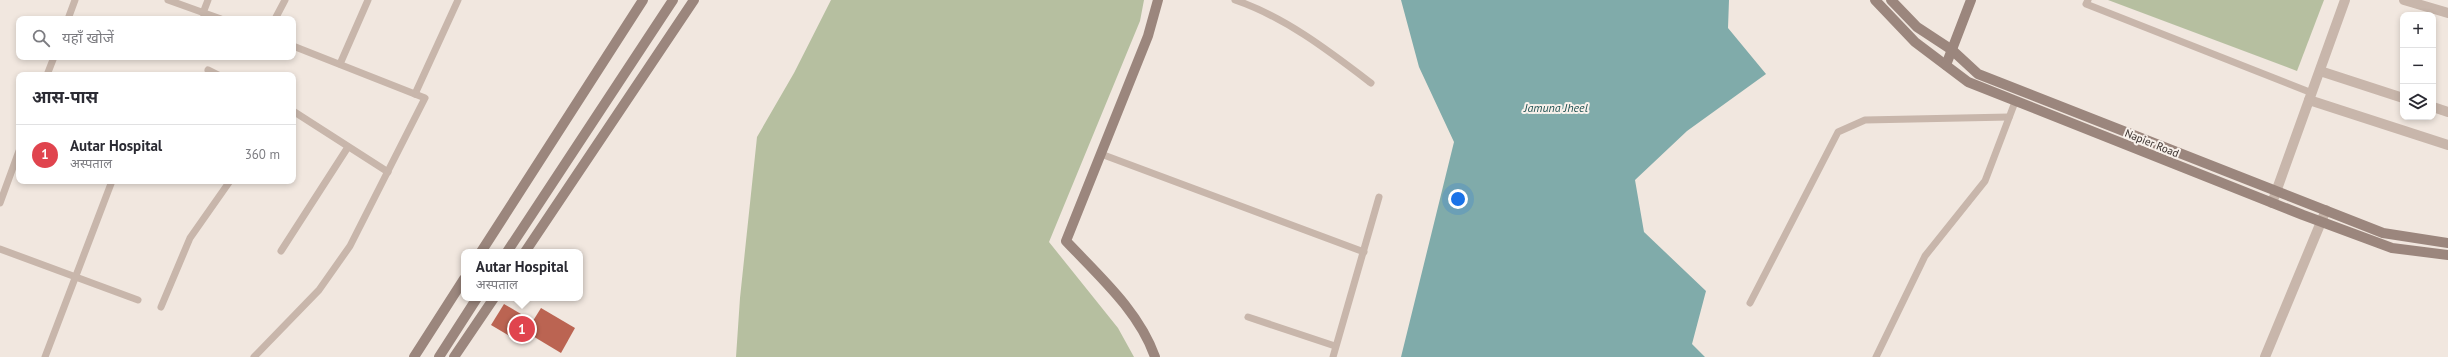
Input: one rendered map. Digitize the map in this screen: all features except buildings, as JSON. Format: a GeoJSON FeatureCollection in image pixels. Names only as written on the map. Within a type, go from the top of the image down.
{"type":"FeatureCollection","features":[{"type":"Feature","properties":{"kind":"main road"},"geometry":{"type":"LineString","coordinates":[[483,249],[643,0]]}},
{"type":"Feature","properties":{"kind":"main road"},"geometry":{"type":"LineString","coordinates":[[509,249],[672,0]]}},
{"type":"Feature","properties":{"kind":"main road"},"geometry":{"type":"LineString","coordinates":[[527,249],[694,0]]}},
{"type":"Feature","properties":{"kind":"main road"},"geometry":{"type":"LineString","coordinates":[[1155,357],[1150,343],[1125,304],[1066,241],[1148,36],[1158,0]]}},
{"type":"Feature","properties":{"kind":"main road","name":"Napier Road"},"geometry":{"type":"LineString","coordinates":[[1875,0],[1915,42],[1968,82],[2015,102],[2272,203],[2392,248],[2448,255]]}},
{"type":"Feature","properties":{"kind":"main road"},"geometry":{"type":"LineString","coordinates":[[1891,0],[1917,27],[1952,50],[1978,74],[2278,190],[2384,233],[2448,243]]}},
{"type":"Feature","properties":{"kind":"main road"},"geometry":{"type":"LineString","coordinates":[[1946,65],[1971,0]]}},
{"type":"Feature","properties":{"kind":"main road"},"geometry":{"type":"LineString","coordinates":[[414,357],[461,284]]}},
{"type":"Feature","properties":{"kind":"main road"},"geometry":{"type":"LineString","coordinates":[[439,357],[475,301]]}},
{"type":"Feature","properties":{"kind":"main road"},"geometry":{"type":"LineString","coordinates":[[454,357],[492,301]]}},
{"type":"Feature","properties":{"kind":"street"},"geometry":{"type":"LineString","coordinates":[[2272,203],[2278,190],[2345,0]]}},
{"type":"Feature","properties":{"kind":"street"},"geometry":{"type":"LineString","coordinates":[[2404,0],[2448,13]]}},
{"type":"Feature","properties":{"kind":"street"},"geometry":{"type":"LineString","coordinates":[[2320,71],[2400,97]]}},
{"type":"Feature","properties":{"kind":"street"},"geometry":{"type":"LineString","coordinates":[[2311,96],[2448,145]]}},
{"type":"Feature","properties":{"kind":"street"},"geometry":{"type":"LineString","coordinates":[[2436,109],[2448,112]]}},
{"type":"Feature","properties":{"kind":"street"},"geometry":{"type":"LineString","coordinates":[[2265,357],[2326,210]]}},
{"type":"Feature","properties":{"kind":"lane"},"geometry":{"type":"LineString","coordinates":[[69,16],[75,0]]}},
{"type":"Feature","properties":{"kind":"lane"},"geometry":{"type":"LineString","coordinates":[[168,0],[212,16]]}},
{"type":"Feature","properties":{"kind":"lane"},"geometry":{"type":"LineString","coordinates":[[203,13],[208,0]]}},
{"type":"Feature","properties":{"kind":"lane"},"geometry":{"type":"LineString","coordinates":[[277,16],[285,0]]}},
{"type":"Feature","properties":{"kind":"lane"},"geometry":{"type":"LineString","coordinates":[[340,64],[368,0]]}},
{"type":"Feature","properties":{"kind":"lane"},"geometry":{"type":"LineString","coordinates":[[415,94],[458,0]]}},
{"type":"Feature","properties":{"kind":"lane"},"geometry":{"type":"LineString","coordinates":[[1235,0],[1263,9],[1331,52],[1371,83]]}},
{"type":"Feature","properties":{"kind":"lane"},"geometry":{"type":"LineString","coordinates":[[2088,0],[2086,4],[2311,96]]}},
{"type":"Feature","properties":{"kind":"lane"},"geometry":{"type":"LineString","coordinates":[[254,357],[319,290],[350,246],[425,98],[296,47]]}},
{"type":"Feature","properties":{"kind":"lane"},"geometry":{"type":"LineString","coordinates":[[48,72],[53,60]]}},
{"type":"Feature","properties":{"kind":"lane"},"geometry":{"type":"LineString","coordinates":[[208,70],[212,72]]}},
{"type":"Feature","properties":{"kind":"lane"},"geometry":{"type":"LineString","coordinates":[[1876,357],[1925,256],[1985,181],[2015,102]]}},
{"type":"Feature","properties":{"kind":"lane"},"geometry":{"type":"LineString","coordinates":[[296,113],[388,172]]}},
{"type":"Feature","properties":{"kind":"lane"},"geometry":{"type":"LineString","coordinates":[[1750,303],[1838,132],[1865,120],[2009,117]]}},
{"type":"Feature","properties":{"kind":"lane"},"geometry":{"type":"LineString","coordinates":[[281,251],[348,147]]}},
{"type":"Feature","properties":{"kind":"lane"},"geometry":{"type":"LineString","coordinates":[[1101,154],[1364,252]]}},
{"type":"Feature","properties":{"kind":"lane"},"geometry":{"type":"LineString","coordinates":[[0,203],[16,159]]}},
{"type":"Feature","properties":{"kind":"lane"},"geometry":{"type":"LineString","coordinates":[[45,357],[111,184]]}},
{"type":"Feature","properties":{"kind":"lane"},"geometry":{"type":"LineString","coordinates":[[161,307],[190,238],[228,184]]}},
{"type":"Feature","properties":{"kind":"lane"},"geometry":{"type":"LineString","coordinates":[[1333,357],[1379,197]]}},
{"type":"Feature","properties":{"kind":"lane"},"geometry":{"type":"LineString","coordinates":[[0,249],[77,276],[138,300]]}},
{"type":"Feature","properties":{"kind":"lane"},"geometry":{"type":"LineString","coordinates":[[1248,317],[1335,346]]}},
{"type":"Feature","properties":{"kind":"green space"},"geometry":{"type":"Polygon","coordinates":[[[831,0],[1144,0],[1140,21],[1049,242],[1118,328],[1134,357],[736,357],[740,298],[757,137],[794,73],[831,0]]]}},
{"type":"Feature","properties":{"kind":"green space"},"geometry":{"type":"Polygon","coordinates":[[[2108,0],[2324,0],[2297,71],[2108,0]]]}},
{"type":"Feature","properties":{"kind":"water","name":"Jamuna Jheel"},"geometry":{"type":"Polygon","coordinates":[[[1401,0],[1729,0],[1728,28],[1766,74],[1687,131],[1635,180],[1644,232],[1706,291],[1692,344],[1705,357],[1401,357],[1454,142],[1419,67],[1401,0]]]}},
{"type":"Feature","properties":{"kind":"place","name":"Autar Hospital"},"geometry":{"type":"Point","coordinates":[522,329]}}]}
